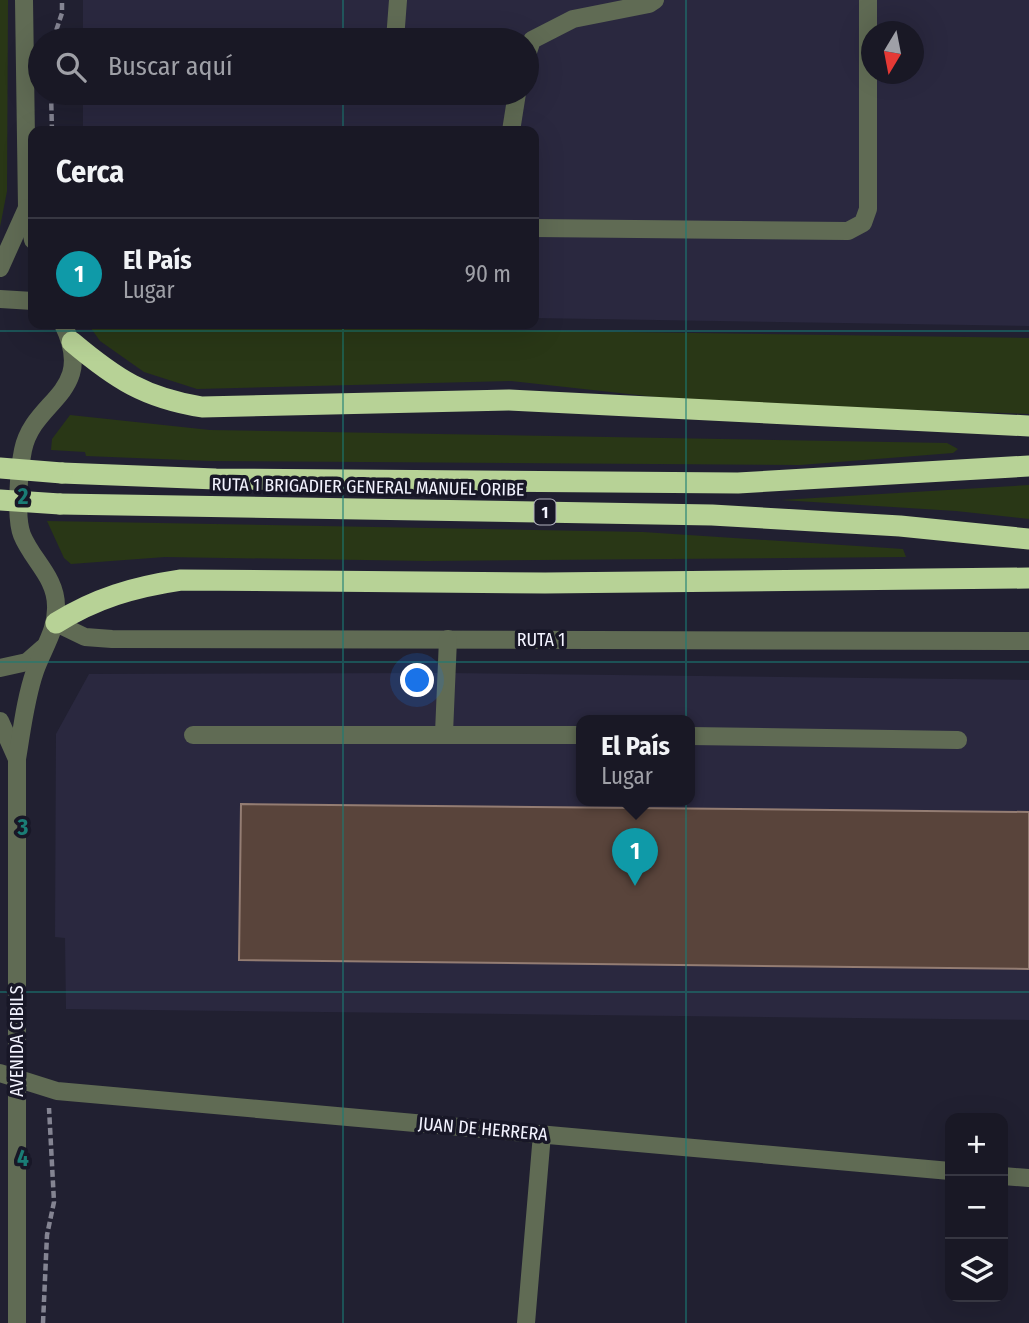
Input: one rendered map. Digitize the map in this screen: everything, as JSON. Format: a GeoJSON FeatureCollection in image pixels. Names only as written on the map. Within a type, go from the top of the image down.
{"type":"FeatureCollection","features":[{"type":"Feature","properties":{"kind":"highway"},"geometry":{"type":"LineString","coordinates":[[68,333],[99,365],[139,390],[165,401],[202,407],[509,400],[1029,426]]}},
{"type":"Feature","properties":{"kind":"highway","name":"RUTA 1 BRIGADIER GENERAL MANUEL ORIBE"},"geometry":{"type":"LineString","coordinates":[[0,468],[216,479],[738,483],[1029,466]]}},
{"type":"Feature","properties":{"kind":"highway","name":"RUTA 1 BRIGADIER GENERAL MANUEL ORIBE"},"geometry":{"type":"LineString","coordinates":[[0,500],[712,515],[874,524],[1029,539]]}},
{"type":"Feature","properties":{"kind":"highway"},"geometry":{"type":"LineString","coordinates":[[56,623],[106,597],[133,588],[181,580],[545,583],[1029,578]]}},
{"type":"Feature","properties":{"kind":"street"},"geometry":{"type":"LineString","coordinates":[[24,0],[28,213]]}},
{"type":"Feature","properties":{"kind":"street"},"geometry":{"type":"LineString","coordinates":[[396,28],[398,0]]}},
{"type":"Feature","properties":{"kind":"street"},"geometry":{"type":"LineString","coordinates":[[539,36],[573,19],[649,4],[655,0]]}},
{"type":"Feature","properties":{"kind":"street"},"geometry":{"type":"LineString","coordinates":[[539,228],[848,231],[863,223],[868,209],[868,0]]}},
{"type":"Feature","properties":{"kind":"street"},"geometry":{"type":"LineString","coordinates":[[512,126],[515,105]]}},
{"type":"Feature","properties":{"kind":"street"},"geometry":{"type":"LineString","coordinates":[[0,268],[27,208]]}},
{"type":"Feature","properties":{"kind":"street"},"geometry":{"type":"LineString","coordinates":[[0,299],[28,301]]}},
{"type":"Feature","properties":{"kind":"street","name":"AVENIDA CIBILS"},"geometry":{"type":"LineString","coordinates":[[17,1323],[9,880],[17,760],[27,700],[56,623],[54,587],[22,535],[19,520],[23,451],[31,429],[68,384],[73,360],[68,333]]}},
{"type":"Feature","properties":{"kind":"street","name":"RUTA 1"},"geometry":{"type":"LineString","coordinates":[[56,623],[85,636],[112,639],[1029,641]]}},
{"type":"Feature","properties":{"kind":"street"},"geometry":{"type":"LineString","coordinates":[[444,733],[448,639]]}},
{"type":"Feature","properties":{"kind":"street"},"geometry":{"type":"LineString","coordinates":[[0,668],[26,662],[45,647]]}},
{"type":"Feature","properties":{"kind":"street","name":"AVENIDA CIBILS"},"geometry":{"type":"LineString","coordinates":[[0,721],[17,760]]}},
{"type":"Feature","properties":{"kind":"street"},"geometry":{"type":"LineString","coordinates":[[192,734],[576,735]]}},
{"type":"Feature","properties":{"kind":"street"},"geometry":{"type":"LineString","coordinates":[[695,736],[958,740]]}},
{"type":"Feature","properties":{"kind":"street","name":"JUAN DE HERRERA"},"geometry":{"type":"LineString","coordinates":[[11,1082],[57,1091],[945,1171]]}},
{"type":"Feature","properties":{"kind":"street"},"geometry":{"type":"LineString","coordinates":[[526,1323],[542,1134]]}},
{"type":"Feature","properties":{"kind":"street"},"geometry":{"type":"LineString","coordinates":[[1008,1176],[1029,1178]]}},
{"type":"Feature","properties":{"kind":"path"},"geometry":{"type":"LineString","coordinates":[[57,28],[62,13],[62,0]]}},
{"type":"Feature","properties":{"kind":"path"},"geometry":{"type":"LineString","coordinates":[[51,105],[52,126]]}},
{"type":"Feature","properties":{"kind":"path"},"geometry":{"type":"LineString","coordinates":[[11,1082],[49,1106],[54,1202],[47,1235],[43,1323]]}},
{"type":"Feature","properties":{"kind":"shaded area"},"geometry":{"type":"Polygon","coordinates":[[[83,0],[1029,0],[1029,326],[539,318],[539,126],[83,126],[83,105],[539,105],[539,28],[83,28],[83,0]]]}},
{"type":"Feature","properties":{"kind":"shaded area"},"geometry":{"type":"Polygon","coordinates":[[[447,673],[1029,680],[1029,1020],[66,1009],[65,938],[55,937],[56,734],[89,674],[447,673]]]}},
{"type":"Feature","properties":{"kind":"green space"},"geometry":{"type":"Polygon","coordinates":[[[0,0],[8,0],[7,191],[0,227],[0,0]]]}},
{"type":"Feature","properties":{"kind":"green space"},"geometry":{"type":"Polygon","coordinates":[[[92,329],[424,329],[1029,338],[1029,414],[710,403],[511,381],[197,389],[144,372],[100,341],[92,329]]]}},
{"type":"Feature","properties":{"kind":"green space"},"geometry":{"type":"Polygon","coordinates":[[[70,415],[210,430],[947,443],[958,449],[953,453],[800,465],[210,461],[86,456],[85,452],[51,450],[52,439],[70,415]]]}},
{"type":"Feature","properties":{"kind":"green space"},"geometry":{"type":"Polygon","coordinates":[[[1029,485],[1029,519],[956,511],[781,500],[1029,485]]]}},
{"type":"Feature","properties":{"kind":"green space"},"geometry":{"type":"Polygon","coordinates":[[[47,521],[643,532],[903,549],[906,557],[427,561],[165,557],[71,564],[64,558],[47,521]]]}},
{"type":"Feature","properties":{"kind":"building"},"geometry":{"type":"Polygon","coordinates":[[[241,804],[1029,812],[1029,969],[239,960],[241,804]]]}},
{"type":"Feature","properties":{"kind":"place","name":"El País"},"geometry":{"type":"Point","coordinates":[635,886]}}]}
